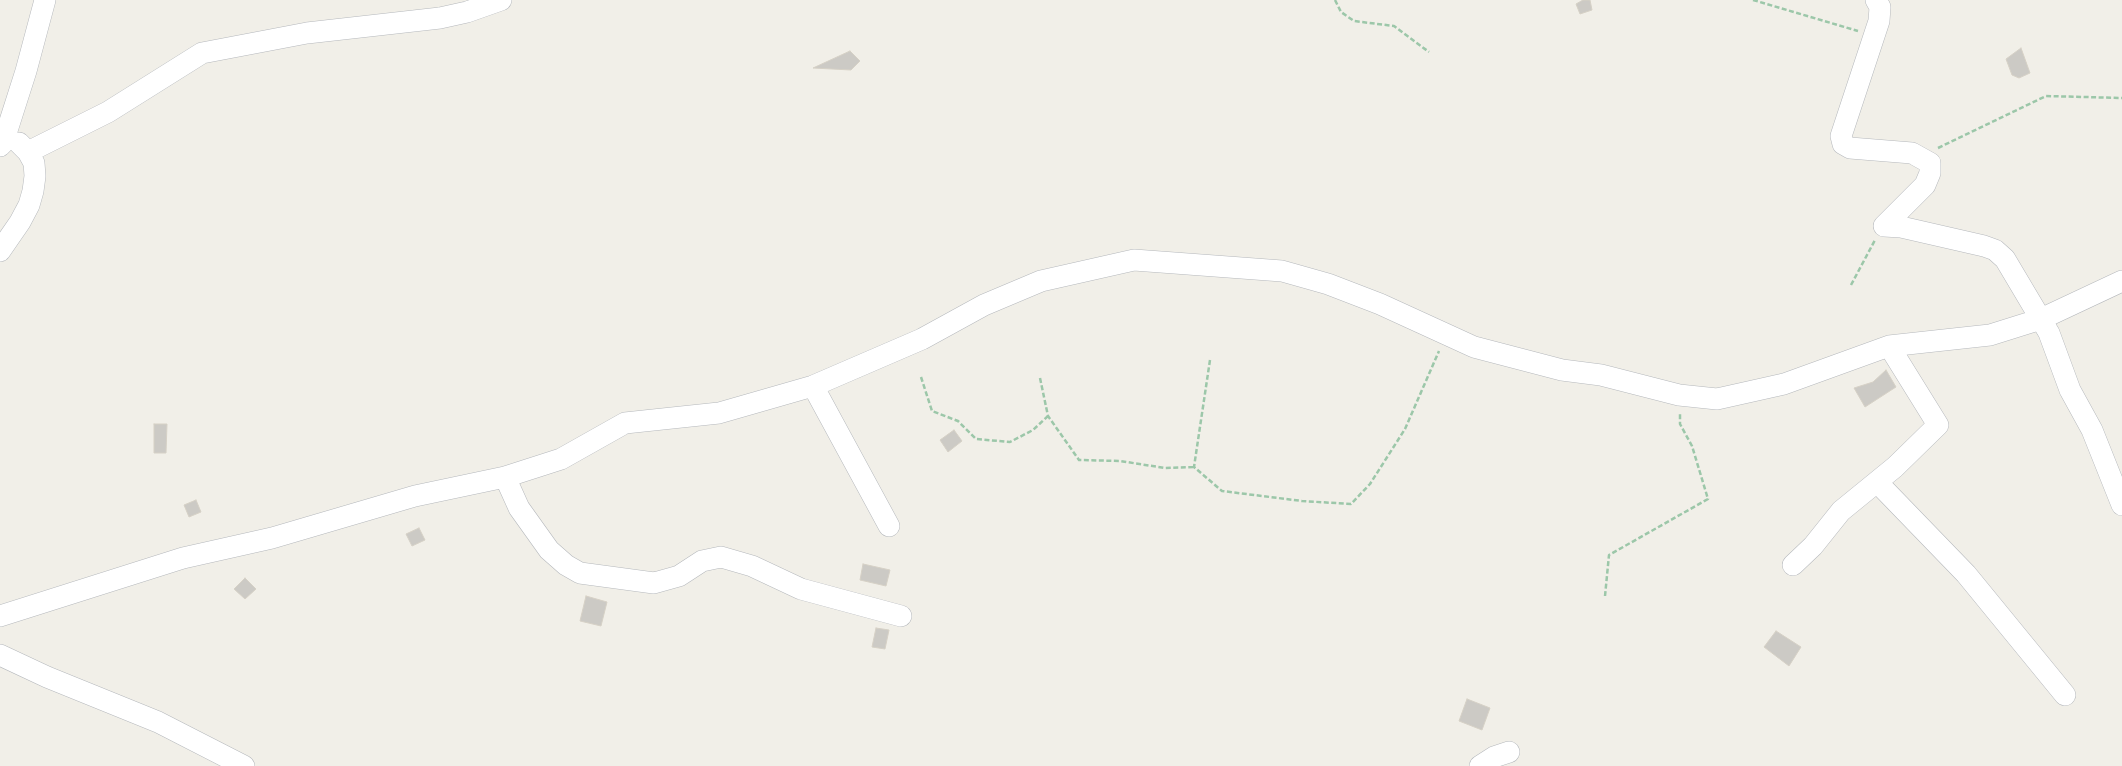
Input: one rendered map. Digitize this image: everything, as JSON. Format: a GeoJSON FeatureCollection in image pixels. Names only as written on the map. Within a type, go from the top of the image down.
{"type":"FeatureCollection","features":[{"type":"Feature","properties":{"kind":"street"},"geometry":{"type":"LineString","coordinates":[[0,251],[29,205],[35,176],[34,163],[28,152],[2,135],[45,0]]}},
{"type":"Feature","properties":{"kind":"street"},"geometry":{"type":"LineString","coordinates":[[28,152],[108,112],[202,53],[307,33],[440,18],[467,12],[501,0]]}},
{"type":"Feature","properties":{"kind":"street"},"geometry":{"type":"LineString","coordinates":[[1876,0],[1880,7],[1880,21],[1841,136],[1843,144],[1850,148],[1912,153],[1930,163],[1930,173],[1925,185],[1884,226]]}},
{"type":"Feature","properties":{"kind":"street"},"geometry":{"type":"LineString","coordinates":[[1884,226],[1901,227],[1984,246],[1995,250],[2005,259],[2023,293],[2036,308],[2049,333],[2070,390],[2092,430],[2122,505]]}},
{"type":"Feature","properties":{"kind":"street"},"geometry":{"type":"LineString","coordinates":[[0,616],[183,558],[272,538],[415,496],[504,477],[561,459],[625,423],[719,413],[813,386],[922,339],[984,305],[1040,281],[1134,260],[1282,271],[1328,284],[1380,304],[1446,336],[1491,352],[1562,370],[1601,375],[1679,396],[1717,399],[1784,384],[1888,346],[1990,335],[2041,319],[2122,281]]}},
{"type":"Feature","properties":{"kind":"street"},"geometry":{"type":"LineString","coordinates":[[1793,565],[1813,546],[1841,511],[1877,482],[1938,425],[1888,346]]}},
{"type":"Feature","properties":{"kind":"street"},"geometry":{"type":"LineString","coordinates":[[813,386],[889,526]]}},
{"type":"Feature","properties":{"kind":"street"},"geometry":{"type":"LineString","coordinates":[[504,477],[519,508],[549,550],[566,565],[580,573],[654,583],[679,576],[702,561],[721,557],[752,566],[801,589],[901,616]]}},
{"type":"Feature","properties":{"kind":"street"},"geometry":{"type":"LineString","coordinates":[[1877,482],[1966,574],[2065,695]]}},
{"type":"Feature","properties":{"kind":"street"},"geometry":{"type":"LineString","coordinates":[[0,655],[47,677],[158,722],[244,766]]}},
{"type":"Feature","properties":{"kind":"street"},"geometry":{"type":"LineString","coordinates":[[1480,766],[1494,757],[1509,752]]}},
{"type":"Feature","properties":{"kind":"path"},"geometry":{"type":"LineString","coordinates":[[1335,0],[1341,12],[1354,21],[1394,26],[1429,52]]}},
{"type":"Feature","properties":{"kind":"path"},"geometry":{"type":"LineString","coordinates":[[1753,0],[1874,36]]}},
{"type":"Feature","properties":{"kind":"path"},"geometry":{"type":"LineString","coordinates":[[1912,153],[1936,149],[2046,96],[2122,98]]}},
{"type":"Feature","properties":{"kind":"path"},"geometry":{"type":"LineString","coordinates":[[1851,285],[1884,226]]}},
{"type":"Feature","properties":{"kind":"path"},"geometry":{"type":"LineString","coordinates":[[1040,378],[1048,416],[1079,460],[1120,461],[1165,468],[1194,467],[1222,491],[1302,501],[1351,504],[1370,484],[1405,429],[1446,336]]}},
{"type":"Feature","properties":{"kind":"path"},"geometry":{"type":"LineString","coordinates":[[1194,467],[1210,360]]}},
{"type":"Feature","properties":{"kind":"path"},"geometry":{"type":"LineString","coordinates":[[921,377],[932,411],[958,421],[976,438],[1010,442],[1033,430],[1048,416]]}},
{"type":"Feature","properties":{"kind":"path"},"geometry":{"type":"LineString","coordinates":[[1605,596],[1609,555],[1708,499],[1692,446],[1680,424],[1679,396]]}},
{"type":"Feature","properties":{"kind":"building"},"geometry":{"type":"Polygon","coordinates":[[[1583,0],[1590,0],[1592,10],[1580,14],[1576,4],[1583,0]]]}},
{"type":"Feature","properties":{"kind":"building"},"geometry":{"type":"Polygon","coordinates":[[[2021,48],[2030,73],[2019,78],[2012,75],[2006,59],[2021,48]]]}},
{"type":"Feature","properties":{"kind":"building"},"geometry":{"type":"Polygon","coordinates":[[[850,51],[860,61],[851,70],[813,68],[850,51]]]}},
{"type":"Feature","properties":{"kind":"building"},"geometry":{"type":"Polygon","coordinates":[[[1886,370],[1896,387],[1865,407],[1854,388],[1873,382],[1886,370]]]}},
{"type":"Feature","properties":{"kind":"building"},"geometry":{"type":"Polygon","coordinates":[[[154,424],[167,424],[166,453],[154,453],[154,424]]]}},
{"type":"Feature","properties":{"kind":"building"},"geometry":{"type":"Polygon","coordinates":[[[954,430],[962,441],[948,452],[940,440],[954,430]]]}},
{"type":"Feature","properties":{"kind":"building"},"geometry":{"type":"Polygon","coordinates":[[[196,500],[201,512],[189,517],[184,505],[196,500]]]}},
{"type":"Feature","properties":{"kind":"building"},"geometry":{"type":"Polygon","coordinates":[[[419,528],[425,540],[412,546],[406,534],[419,528]]]}},
{"type":"Feature","properties":{"kind":"building"},"geometry":{"type":"Polygon","coordinates":[[[863,564],[890,570],[886,586],[860,580],[863,564]]]}},
{"type":"Feature","properties":{"kind":"building"},"geometry":{"type":"Polygon","coordinates":[[[245,578],[256,589],[245,599],[234,589],[245,578]]]}},
{"type":"Feature","properties":{"kind":"building"},"geometry":{"type":"Polygon","coordinates":[[[586,596],[607,602],[601,626],[580,621],[586,596]]]}},
{"type":"Feature","properties":{"kind":"building"},"geometry":{"type":"Polygon","coordinates":[[[876,628],[889,630],[885,649],[872,647],[876,628]]]}},
{"type":"Feature","properties":{"kind":"building"},"geometry":{"type":"Polygon","coordinates":[[[1776,631],[1801,647],[1789,666],[1764,647],[1776,631]]]}},
{"type":"Feature","properties":{"kind":"building"},"geometry":{"type":"Polygon","coordinates":[[[1467,699],[1490,708],[1482,730],[1459,721],[1467,699]]]}}]}
